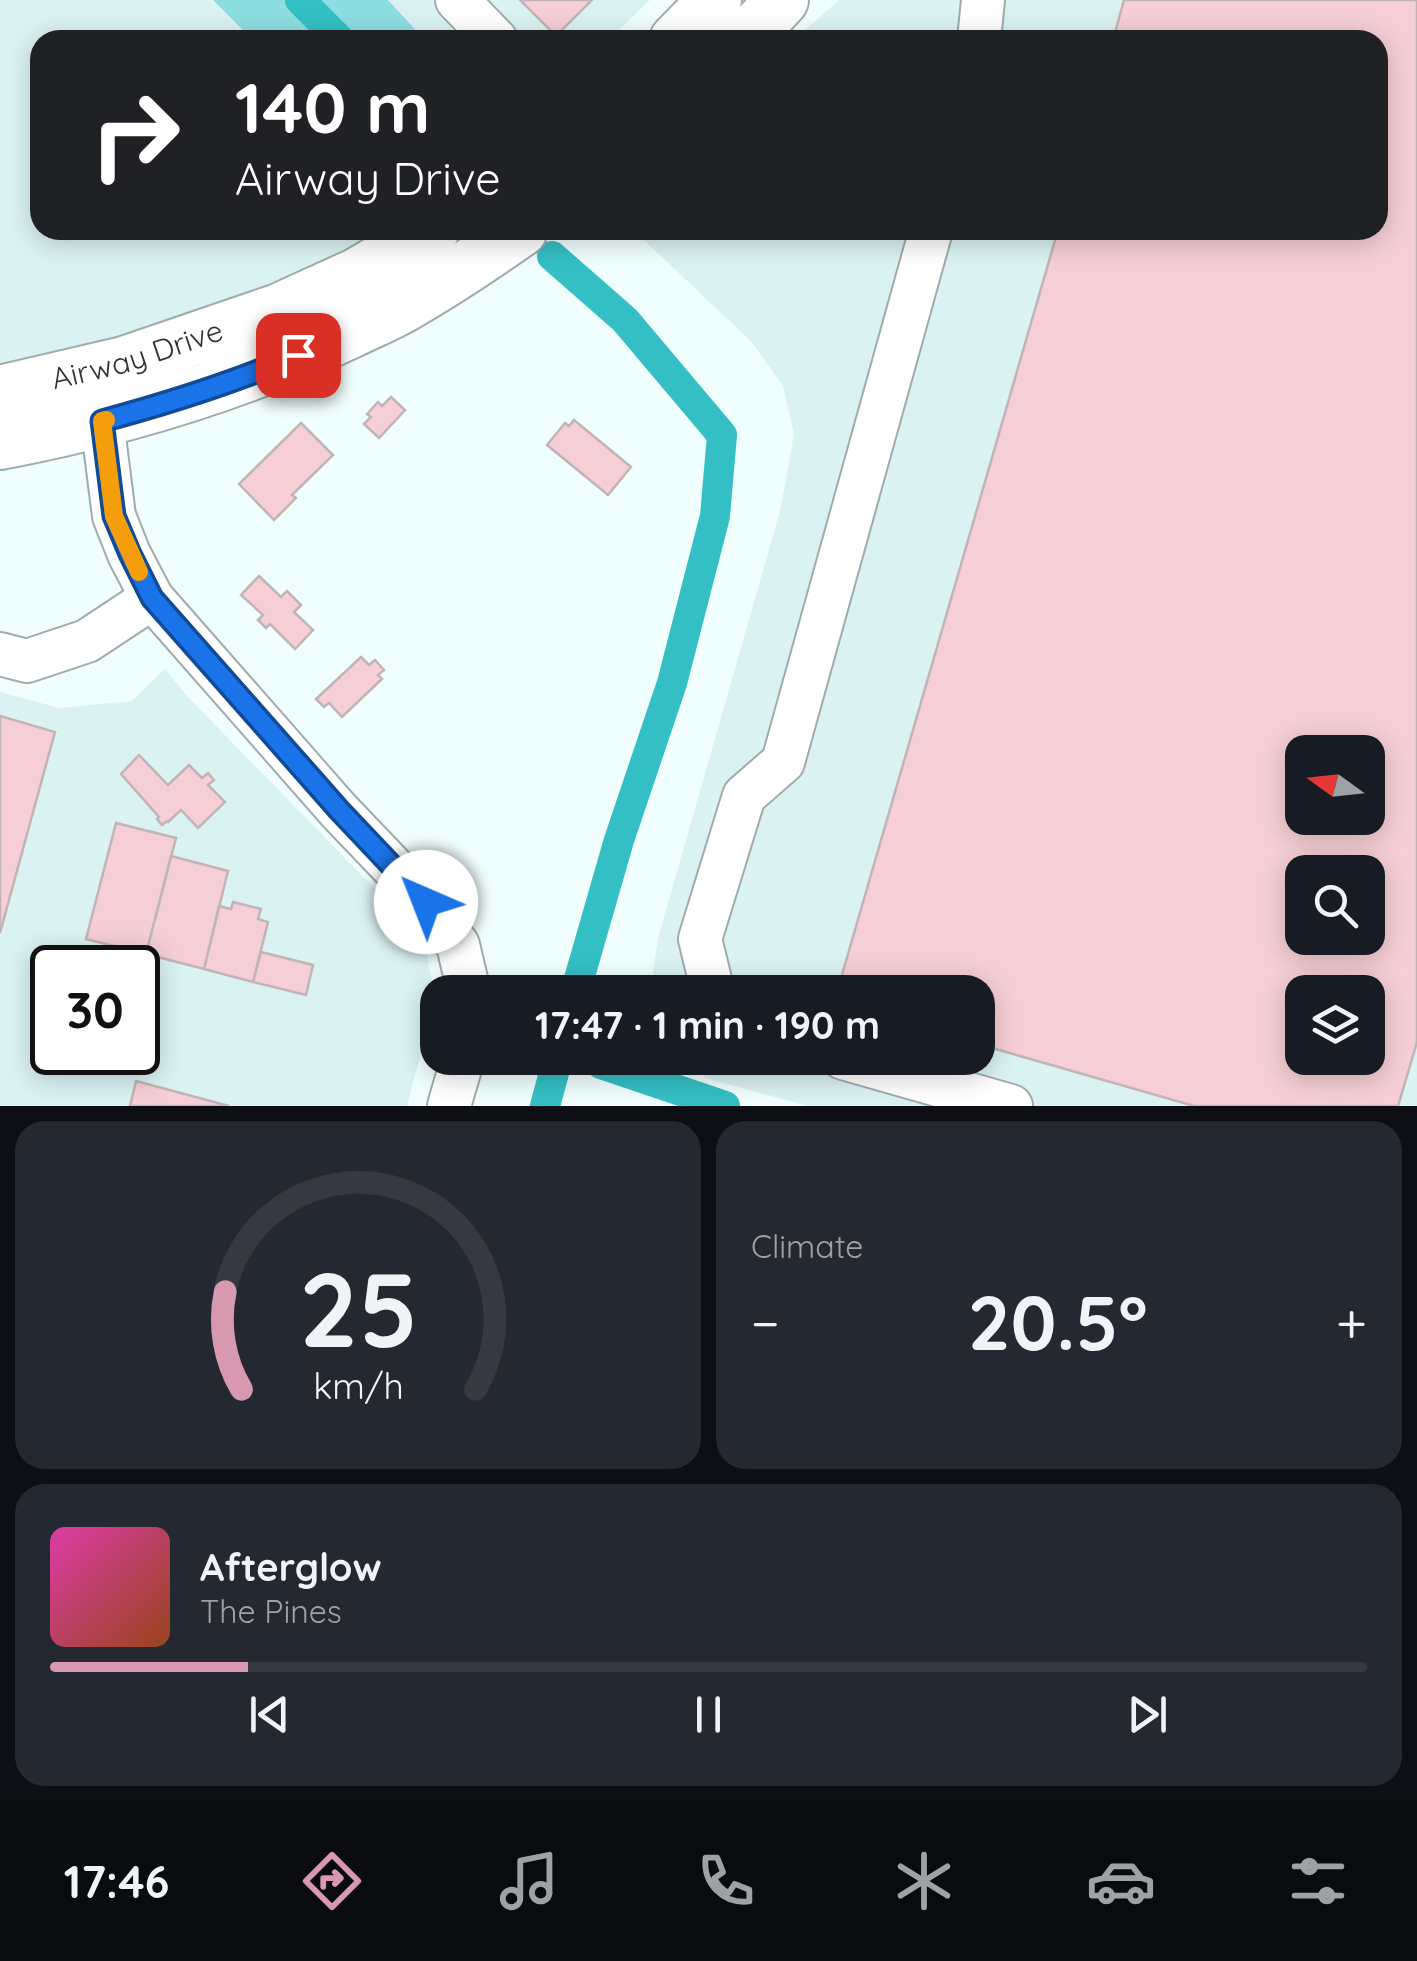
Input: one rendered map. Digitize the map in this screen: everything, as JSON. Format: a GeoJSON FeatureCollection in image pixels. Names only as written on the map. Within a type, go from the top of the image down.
{"type":"FeatureCollection","features":[{"type":"Feature","properties":{"kind":"main road"},"geometry":{"type":"LineString","coordinates":[[686,30],[715,0]]}},
{"type":"Feature","properties":{"kind":"main road"},"geometry":{"type":"LineString","coordinates":[[754,30],[782,0]]}},
{"type":"Feature","properties":{"kind":"main road","name":"Airway Drive"},"geometry":{"type":"LineString","coordinates":[[0,392],[109,367],[279,310],[358,274],[416,240]]}},
{"type":"Feature","properties":{"kind":"main road","name":"Airway Drive"},"geometry":{"type":"LineString","coordinates":[[0,443],[166,404],[248,376],[404,306],[506,240]]}},
{"type":"Feature","properties":{"kind":"main road"},"geometry":{"type":"LineString","coordinates":[[102,421],[112,397],[127,387],[202,364],[289,330],[358,274]]}},
{"type":"Feature","properties":{"kind":"street"},"geometry":{"type":"LineString","coordinates":[[456,0],[486,30]]}},
{"type":"Feature","properties":{"kind":"street"},"geometry":{"type":"LineString","coordinates":[[981,30],[983,0]]}},
{"type":"Feature","properties":{"kind":"street"},"geometry":{"type":"LineString","coordinates":[[709,975],[700,939],[744,796],[783,762],[928,240]]}},
{"type":"Feature","properties":{"kind":"street"},"geometry":{"type":"LineString","coordinates":[[102,421],[114,516],[152,598],[339,810],[426,902],[458,945],[464,975]]}},
{"type":"Feature","properties":{"kind":"street"},"geometry":{"type":"LineString","coordinates":[[0,654],[27,662],[87,642],[152,598]]}},
{"type":"Feature","properties":{"kind":"street"},"geometry":{"type":"LineString","coordinates":[[450,1106],[459,1075]]}},
{"type":"Feature","properties":{"kind":"street"},"geometry":{"type":"LineString","coordinates":[[902,1075],[1011,1106]]}},
{"type":"Feature","properties":{"kind":"shaded area"},"geometry":{"type":"Polygon","coordinates":[[[0,0],[243,0],[272,30],[30,30],[30,240],[362,240],[251,292],[133,333],[0,364],[0,0]]]}},
{"type":"Feature","properties":{"kind":"shaded area"},"geometry":{"type":"Polygon","coordinates":[[[213,0],[388,0],[416,30],[243,30],[213,0]]]}},
{"type":"Feature","properties":{"kind":"shaded area"},"geometry":{"type":"Polygon","coordinates":[[[388,0],[650,0],[619,30],[416,30],[388,0]]]}},
{"type":"Feature","properties":{"kind":"shaded area"},"geometry":{"type":"Polygon","coordinates":[[[839,0],[1417,0],[1417,1106],[808,1106],[703,1075],[995,1075],[995,975],[653,975],[658,938],[780,511],[794,434],[783,386],[752,342],[644,240],[1388,240],[1388,30],[805,30],[839,0]]]}},
{"type":"Feature","properties":{"kind":"shaded area"},"geometry":{"type":"Polygon","coordinates":[[[165,669],[383,897],[427,954],[431,975],[420,975],[420,1057],[407,1106],[0,1106],[0,692],[59,708],[132,701],[165,669]]]}},
{"type":"Feature","properties":{"kind":"building"},"geometry":{"type":"Polygon","coordinates":[[[520,0],[592,0],[562,30],[550,30],[520,0]]]}},
{"type":"Feature","properties":{"kind":"building"},"geometry":{"type":"Polygon","coordinates":[[[1124,0],[1417,0],[1417,1042],[1398,1106],[1194,1106],[995,1049],[995,975],[842,975],[1055,240],[1388,240],[1388,30],[1116,30],[1124,0]]]}},
{"type":"Feature","properties":{"kind":"building"},"geometry":{"type":"Polygon","coordinates":[[[391,397],[405,410],[379,438],[364,424],[378,402],[382,406],[391,397]]]}},
{"type":"Feature","properties":{"kind":"building"},"geometry":{"type":"Polygon","coordinates":[[[574,420],[631,467],[608,495],[547,445],[565,423],[569,426],[574,420]]]}},
{"type":"Feature","properties":{"kind":"building"},"geometry":{"type":"Polygon","coordinates":[[[301,423],[333,455],[292,495],[296,498],[274,520],[239,484],[301,423]]]}},
{"type":"Feature","properties":{"kind":"building"},"geometry":{"type":"Polygon","coordinates":[[[259,576],[281,597],[287,591],[301,605],[294,612],[313,630],[295,649],[270,624],[266,628],[258,620],[263,615],[241,595],[259,576]]]}},
{"type":"Feature","properties":{"kind":"building"},"geometry":{"type":"Polygon","coordinates":[[[361,657],[369,665],[375,660],[384,670],[378,675],[382,679],[342,717],[329,703],[324,707],[316,699],[361,657]]]}},
{"type":"Feature","properties":{"kind":"building"},"geometry":{"type":"Polygon","coordinates":[[[0,716],[55,732],[0,933],[0,716]]]}},
{"type":"Feature","properties":{"kind":"building"},"geometry":{"type":"Polygon","coordinates":[[[139,755],[168,785],[189,765],[202,778],[208,773],[214,780],[208,785],[225,802],[198,828],[181,810],[162,825],[121,774],[139,755]]]}},
{"type":"Feature","properties":{"kind":"building"},"geometry":{"type":"Polygon","coordinates":[[[116,823],[176,838],[148,945],[110,945],[86,939],[116,823]]]}},
{"type":"Feature","properties":{"kind":"building"},"geometry":{"type":"Polygon","coordinates":[[[171,856],[228,871],[204,969],[160,958],[160,945],[148,945],[171,856]]]}},
{"type":"Feature","properties":{"kind":"building"},"geometry":{"type":"Polygon","coordinates":[[[233,902],[261,909],[258,919],[268,922],[253,982],[204,969],[219,906],[231,909],[233,902]]]}},
{"type":"Feature","properties":{"kind":"building"},"geometry":{"type":"Polygon","coordinates":[[[261,952],[313,965],[306,995],[253,982],[261,952]]]}},
{"type":"Feature","properties":{"kind":"building"},"geometry":{"type":"Polygon","coordinates":[[[136,1081],[229,1106],[130,1106],[136,1081]]]}},
{"type":"Feature","properties":{"kind":"waterway"},"geometry":{"type":"LineString","coordinates":[[300,0],[330,30]]}},
{"type":"Feature","properties":{"kind":"waterway"},"geometry":{"type":"LineString","coordinates":[[552,256],[625,320],[722,435],[715,516],[672,683],[619,840],[580,975]]}},
{"type":"Feature","properties":{"kind":"waterway"},"geometry":{"type":"LineString","coordinates":[[545,1106],[553,1075]]}},
{"type":"Feature","properties":{"kind":"waterway"},"geometry":{"type":"LineString","coordinates":[[633,1075],[725,1106]]}},
{"type":"Feature","properties":{"kind":"slow traffic"},"geometry":{"type":"LineString","coordinates":[[106,420],[102,421],[114,516],[139,572]]}},
{"type":"Feature","properties":{"kind":"route"},"geometry":{"type":"LineString","coordinates":[[298,355],[166,404],[102,421],[114,516],[152,598],[339,810],[426,902]]}}]}
